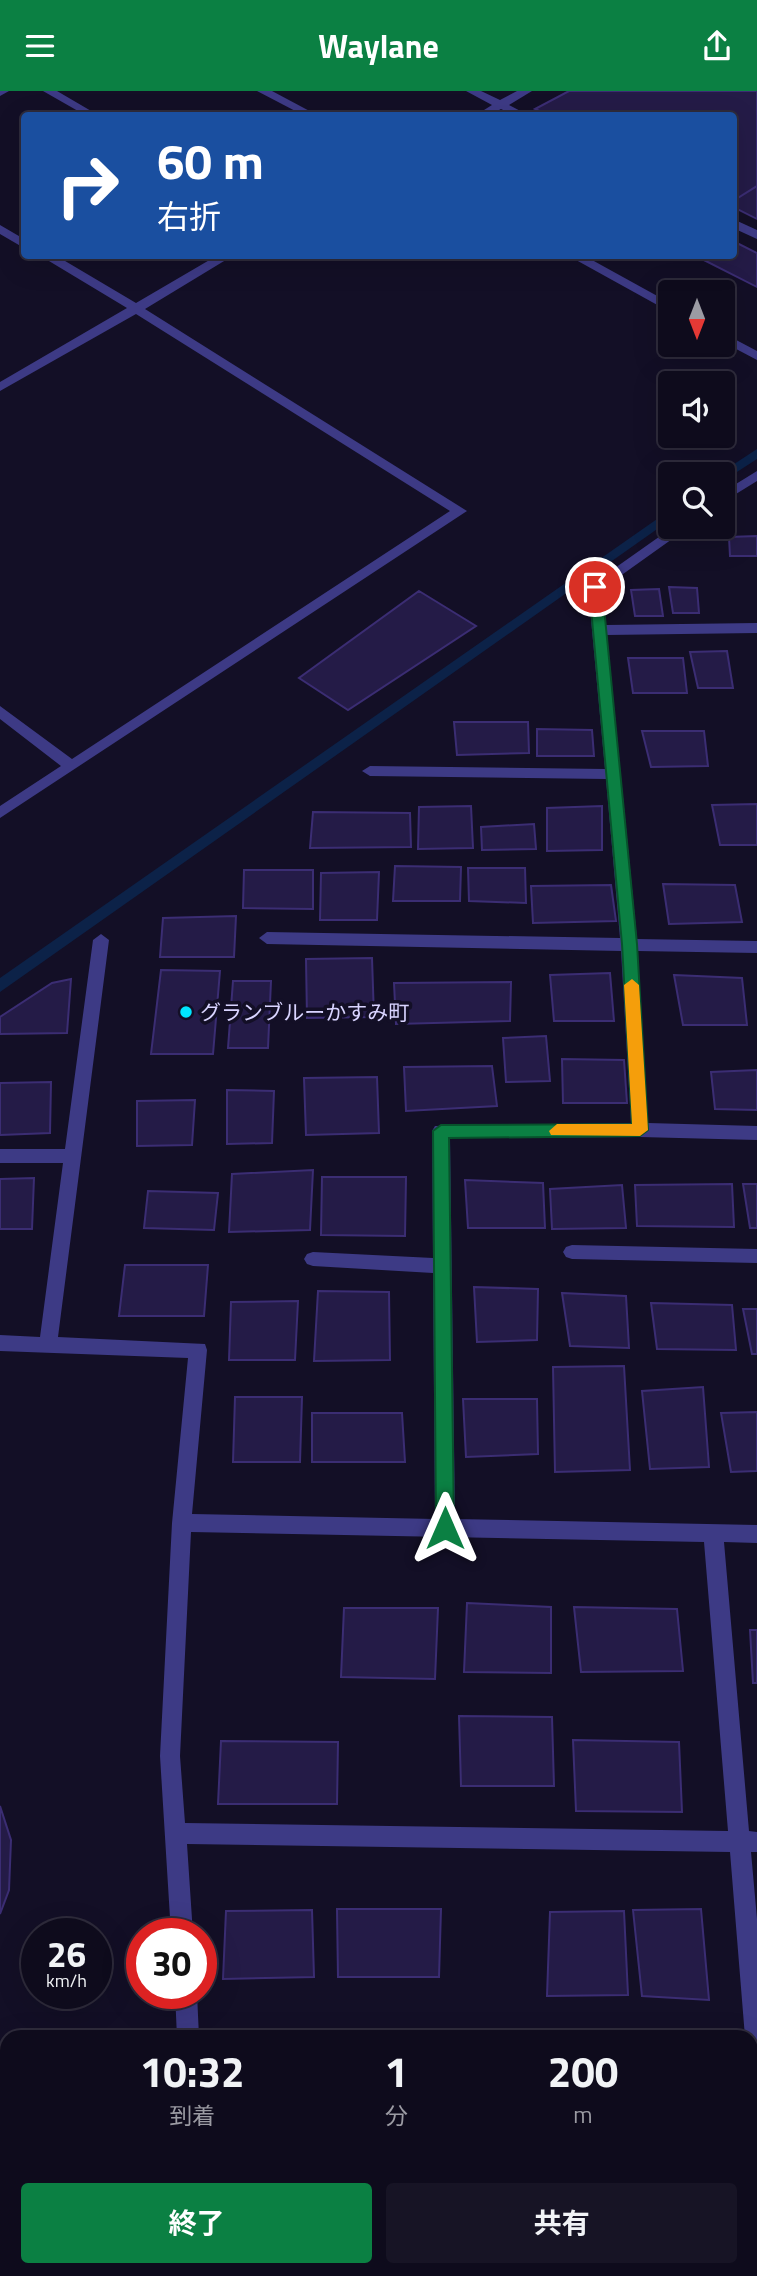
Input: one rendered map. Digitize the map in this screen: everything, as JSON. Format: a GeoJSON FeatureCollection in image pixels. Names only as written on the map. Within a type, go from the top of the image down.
{"type":"FeatureCollection","features":[{"type":"Feature","properties":{"kind":"street"},"geometry":{"type":"LineString","coordinates":[[49,91],[87,112]]}},
{"type":"Feature","properties":{"kind":"street"},"geometry":{"type":"LineString","coordinates":[[263,91],[305,112]]}},
{"type":"Feature","properties":{"kind":"street"},"geometry":{"type":"LineString","coordinates":[[472,91],[516,112]]}},
{"type":"Feature","properties":{"kind":"street"},"geometry":{"type":"LineString","coordinates":[[487,112],[526,91]]}},
{"type":"Feature","properties":{"kind":"street"},"geometry":{"type":"LineString","coordinates":[[737,225],[757,235]]}},
{"type":"Feature","properties":{"kind":"street"},"geometry":{"type":"LineString","coordinates":[[0,229],[21,242]]}},
{"type":"Feature","properties":{"kind":"street"},"geometry":{"type":"LineString","coordinates":[[0,813],[460,511],[52,259]]}},
{"type":"Feature","properties":{"kind":"street"},"geometry":{"type":"LineString","coordinates":[[0,387],[221,259]]}},
{"type":"Feature","properties":{"kind":"street"},"geometry":{"type":"LineString","coordinates":[[580,259],[658,302]]}},
{"type":"Feature","properties":{"kind":"street"},"geometry":{"type":"LineString","coordinates":[[735,344],[757,356]]}},
{"type":"Feature","properties":{"kind":"street"},"geometry":{"type":"LineString","coordinates":[[735,490],[757,475]]}},
{"type":"Feature","properties":{"kind":"street"},"geometry":{"type":"LineString","coordinates":[[640,1130],[629,944],[595,587],[665,539]]}},
{"type":"Feature","properties":{"kind":"street"},"geometry":{"type":"LineString","coordinates":[[599,630],[757,628]]}},
{"type":"Feature","properties":{"kind":"street"},"geometry":{"type":"LineString","coordinates":[[0,711],[71,767]]}},
{"type":"Feature","properties":{"kind":"street"},"geometry":{"type":"LineString","coordinates":[[370,771],[611,774]]}},
{"type":"Feature","properties":{"kind":"street"},"geometry":{"type":"LineString","coordinates":[[267,937],[757,947]]}},
{"type":"Feature","properties":{"kind":"street"},"geometry":{"type":"LineString","coordinates":[[48,1344],[101,940]]}},
{"type":"Feature","properties":{"kind":"street"},"geometry":{"type":"LineString","coordinates":[[445,1528],[441,1131],[640,1130],[757,1133]]}},
{"type":"Feature","properties":{"kind":"street"},"geometry":{"type":"LineString","coordinates":[[0,1156],[73,1156]]}},
{"type":"Feature","properties":{"kind":"street"},"geometry":{"type":"LineString","coordinates":[[572,1252],[757,1256]]}},
{"type":"Feature","properties":{"kind":"street"},"geometry":{"type":"LineString","coordinates":[[313,1259],[442,1266]]}},
{"type":"Feature","properties":{"kind":"street"},"geometry":{"type":"LineString","coordinates":[[0,1343],[198,1350],[182,1523],[170,1756],[180,1918]]}},
{"type":"Feature","properties":{"kind":"street"},"geometry":{"type":"LineString","coordinates":[[182,1523],[757,1534]]}},
{"type":"Feature","properties":{"kind":"street"},"geometry":{"type":"LineString","coordinates":[[713,1533],[748,1842],[756,2030]]}},
{"type":"Feature","properties":{"kind":"street"},"geometry":{"type":"LineString","coordinates":[[175,1833],[748,1842]]}},
{"type":"Feature","properties":{"kind":"street"},"geometry":{"type":"LineString","coordinates":[[187,2009],[188,2030]]}},
{"type":"Feature","properties":{"kind":"building"},"geometry":{"type":"Polygon","coordinates":[[[569,91],[757,91],[757,186],[737,198],[737,112],[542,112],[535,109],[569,91]]]}},
{"type":"Feature","properties":{"kind":"building"},"geometry":{"type":"Polygon","coordinates":[[[757,186],[757,219],[737,209],[737,198],[757,186]]]}},
{"type":"Feature","properties":{"kind":"building"},"geometry":{"type":"Polygon","coordinates":[[[737,243],[757,253],[757,287],[702,259],[737,259],[737,243]]]}},
{"type":"Feature","properties":{"kind":"building"},"geometry":{"type":"Polygon","coordinates":[[[757,536],[757,556],[730,556],[729,539],[757,536]]]}},
{"type":"Feature","properties":{"kind":"building"},"geometry":{"type":"Polygon","coordinates":[[[669,587],[697,588],[699,613],[673,613],[669,587]]]}},
{"type":"Feature","properties":{"kind":"building"},"geometry":{"type":"Polygon","coordinates":[[[659,589],[663,616],[635,616],[631,590],[659,589]]]}},
{"type":"Feature","properties":{"kind":"building"},"geometry":{"type":"Polygon","coordinates":[[[419,591],[476,626],[348,710],[299,678],[419,591]]]}},
{"type":"Feature","properties":{"kind":"building"},"geometry":{"type":"Polygon","coordinates":[[[727,651],[733,688],[698,688],[690,652],[727,651]]]}},
{"type":"Feature","properties":{"kind":"building"},"geometry":{"type":"Polygon","coordinates":[[[628,658],[683,658],[687,693],[633,693],[628,658]]]}},
{"type":"Feature","properties":{"kind":"building"},"geometry":{"type":"Polygon","coordinates":[[[454,722],[528,722],[529,753],[457,755],[454,722]]]}},
{"type":"Feature","properties":{"kind":"building"},"geometry":{"type":"Polygon","coordinates":[[[537,729],[592,730],[594,756],[537,756],[537,729]]]}},
{"type":"Feature","properties":{"kind":"building"},"geometry":{"type":"Polygon","coordinates":[[[642,731],[704,731],[708,766],[651,767],[642,731]]]}},
{"type":"Feature","properties":{"kind":"building"},"geometry":{"type":"Polygon","coordinates":[[[757,804],[757,845],[720,845],[712,805],[757,804]]]}},
{"type":"Feature","properties":{"kind":"building"},"geometry":{"type":"Polygon","coordinates":[[[471,806],[473,848],[418,849],[419,807],[471,806]]]}},
{"type":"Feature","properties":{"kind":"building"},"geometry":{"type":"Polygon","coordinates":[[[602,806],[602,850],[547,851],[547,808],[602,806]]]}},
{"type":"Feature","properties":{"kind":"building"},"geometry":{"type":"Polygon","coordinates":[[[313,812],[410,813],[411,847],[310,848],[313,812]]]}},
{"type":"Feature","properties":{"kind":"building"},"geometry":{"type":"Polygon","coordinates":[[[534,824],[536,849],[482,850],[481,827],[534,824]]]}},
{"type":"Feature","properties":{"kind":"building"},"geometry":{"type":"Polygon","coordinates":[[[395,866],[461,867],[460,901],[393,901],[395,866]]]}},
{"type":"Feature","properties":{"kind":"building"},"geometry":{"type":"Polygon","coordinates":[[[468,868],[525,868],[526,903],[469,901],[468,868]]]}},
{"type":"Feature","properties":{"kind":"building"},"geometry":{"type":"Polygon","coordinates":[[[244,870],[313,870],[313,909],[243,908],[244,870]]]}},
{"type":"Feature","properties":{"kind":"building"},"geometry":{"type":"Polygon","coordinates":[[[379,872],[377,920],[320,920],[321,873],[379,872]]]}},
{"type":"Feature","properties":{"kind":"building"},"geometry":{"type":"Polygon","coordinates":[[[663,884],[735,885],[742,922],[669,924],[663,884]]]}},
{"type":"Feature","properties":{"kind":"building"},"geometry":{"type":"Polygon","coordinates":[[[611,885],[616,921],[533,923],[531,886],[611,885]]]}},
{"type":"Feature","properties":{"kind":"building"},"geometry":{"type":"Polygon","coordinates":[[[236,916],[234,957],[160,957],[163,918],[236,916]]]}},
{"type":"Feature","properties":{"kind":"building"},"geometry":{"type":"Polygon","coordinates":[[[372,958],[374,1017],[307,1018],[306,959],[372,958]]]}},
{"type":"Feature","properties":{"kind":"building","name":"グランブルーかすみ町"},"geometry":{"type":"Polygon","coordinates":[[[161,970],[220,971],[213,1054],[151,1054],[161,970]]]}},
{"type":"Feature","properties":{"kind":"building"},"geometry":{"type":"Polygon","coordinates":[[[610,973],[614,1021],[554,1021],[550,975],[610,973]]]}},
{"type":"Feature","properties":{"kind":"building"},"geometry":{"type":"Polygon","coordinates":[[[674,975],[742,978],[747,1025],[683,1025],[674,975]]]}},
{"type":"Feature","properties":{"kind":"building"},"geometry":{"type":"Polygon","coordinates":[[[71,979],[67,1033],[0,1034],[0,1017],[52,983],[71,979]]]}},
{"type":"Feature","properties":{"kind":"building"},"geometry":{"type":"Polygon","coordinates":[[[233,981],[271,981],[268,1048],[228,1048],[233,981]]]}},
{"type":"Feature","properties":{"kind":"building"},"geometry":{"type":"Polygon","coordinates":[[[511,982],[510,1021],[396,1024],[394,983],[511,982]]]}},
{"type":"Feature","properties":{"kind":"building"},"geometry":{"type":"Polygon","coordinates":[[[546,1036],[550,1081],[506,1082],[503,1038],[546,1036]]]}},
{"type":"Feature","properties":{"kind":"building"},"geometry":{"type":"Polygon","coordinates":[[[562,1059],[624,1060],[627,1103],[563,1103],[562,1059]]]}},
{"type":"Feature","properties":{"kind":"building"},"geometry":{"type":"Polygon","coordinates":[[[492,1066],[497,1106],[406,1111],[404,1067],[492,1066]]]}},
{"type":"Feature","properties":{"kind":"building"},"geometry":{"type":"Polygon","coordinates":[[[757,1070],[757,1110],[715,1109],[711,1072],[757,1070]]]}},
{"type":"Feature","properties":{"kind":"building"},"geometry":{"type":"Polygon","coordinates":[[[377,1077],[379,1133],[306,1135],[304,1078],[377,1077]]]}},
{"type":"Feature","properties":{"kind":"building"},"geometry":{"type":"Polygon","coordinates":[[[51,1082],[50,1133],[0,1135],[0,1083],[51,1082]]]}},
{"type":"Feature","properties":{"kind":"building"},"geometry":{"type":"Polygon","coordinates":[[[227,1090],[274,1091],[272,1143],[227,1144],[227,1090]]]}},
{"type":"Feature","properties":{"kind":"building"},"geometry":{"type":"Polygon","coordinates":[[[195,1100],[192,1145],[137,1146],[137,1101],[195,1100]]]}},
{"type":"Feature","properties":{"kind":"building"},"geometry":{"type":"Polygon","coordinates":[[[313,1170],[310,1230],[229,1232],[232,1174],[313,1170]]]}},
{"type":"Feature","properties":{"kind":"building"},"geometry":{"type":"Polygon","coordinates":[[[322,1177],[406,1177],[405,1236],[321,1235],[322,1177]]]}},
{"type":"Feature","properties":{"kind":"building"},"geometry":{"type":"Polygon","coordinates":[[[34,1178],[32,1229],[0,1229],[0,1179],[34,1178]]]}},
{"type":"Feature","properties":{"kind":"building"},"geometry":{"type":"Polygon","coordinates":[[[465,1180],[543,1183],[545,1228],[468,1228],[465,1180]]]}},
{"type":"Feature","properties":{"kind":"building"},"geometry":{"type":"Polygon","coordinates":[[[732,1184],[734,1227],[637,1226],[635,1185],[732,1184]]]}},
{"type":"Feature","properties":{"kind":"building"},"geometry":{"type":"Polygon","coordinates":[[[743,1184],[757,1184],[757,1228],[750,1228],[743,1184]]]}},
{"type":"Feature","properties":{"kind":"building"},"geometry":{"type":"Polygon","coordinates":[[[622,1185],[626,1228],[552,1229],[550,1189],[622,1185]]]}},
{"type":"Feature","properties":{"kind":"building"},"geometry":{"type":"Polygon","coordinates":[[[148,1191],[218,1193],[214,1230],[144,1228],[148,1191]]]}},
{"type":"Feature","properties":{"kind":"building"},"geometry":{"type":"Polygon","coordinates":[[[125,1265],[208,1265],[204,1316],[119,1316],[125,1265]]]}},
{"type":"Feature","properties":{"kind":"building"},"geometry":{"type":"Polygon","coordinates":[[[474,1287],[538,1289],[537,1340],[477,1342],[474,1287]]]}},
{"type":"Feature","properties":{"kind":"building"},"geometry":{"type":"Polygon","coordinates":[[[318,1291],[389,1292],[390,1360],[314,1361],[318,1291]]]}},
{"type":"Feature","properties":{"kind":"building"},"geometry":{"type":"Polygon","coordinates":[[[562,1293],[626,1296],[629,1348],[570,1346],[562,1293]]]}},
{"type":"Feature","properties":{"kind":"building"},"geometry":{"type":"Polygon","coordinates":[[[298,1301],[295,1360],[229,1360],[231,1302],[298,1301]]]}},
{"type":"Feature","properties":{"kind":"building"},"geometry":{"type":"Polygon","coordinates":[[[651,1303],[732,1305],[736,1350],[657,1349],[651,1303]]]}},
{"type":"Feature","properties":{"kind":"building"},"geometry":{"type":"Polygon","coordinates":[[[743,1309],[757,1309],[757,1354],[752,1354],[743,1309]]]}},
{"type":"Feature","properties":{"kind":"building"},"geometry":{"type":"Polygon","coordinates":[[[624,1366],[630,1470],[555,1472],[553,1367],[624,1366]]]}},
{"type":"Feature","properties":{"kind":"building"},"geometry":{"type":"Polygon","coordinates":[[[703,1387],[709,1467],[650,1469],[642,1391],[703,1387]]]}},
{"type":"Feature","properties":{"kind":"building"},"geometry":{"type":"Polygon","coordinates":[[[235,1397],[302,1397],[300,1462],[233,1462],[235,1397]]]}},
{"type":"Feature","properties":{"kind":"building"},"geometry":{"type":"Polygon","coordinates":[[[463,1399],[537,1399],[538,1454],[466,1457],[463,1399]]]}},
{"type":"Feature","properties":{"kind":"building"},"geometry":{"type":"Polygon","coordinates":[[[757,1412],[757,1471],[731,1472],[721,1413],[757,1412]]]}},
{"type":"Feature","properties":{"kind":"building"},"geometry":{"type":"Polygon","coordinates":[[[312,1413],[402,1413],[405,1462],[312,1462],[312,1413]]]}},
{"type":"Feature","properties":{"kind":"building"},"geometry":{"type":"Polygon","coordinates":[[[467,1603],[551,1607],[551,1673],[464,1672],[467,1603]]]}},
{"type":"Feature","properties":{"kind":"building"},"geometry":{"type":"Polygon","coordinates":[[[574,1607],[677,1609],[683,1671],[581,1672],[574,1607]]]}},
{"type":"Feature","properties":{"kind":"building"},"geometry":{"type":"Polygon","coordinates":[[[344,1608],[438,1608],[435,1679],[341,1677],[344,1608]]]}},
{"type":"Feature","properties":{"kind":"building"},"geometry":{"type":"Polygon","coordinates":[[[750,1630],[757,1630],[757,1683],[753,1683],[750,1630]]]}},
{"type":"Feature","properties":{"kind":"building"},"geometry":{"type":"Polygon","coordinates":[[[459,1716],[552,1717],[554,1786],[461,1786],[459,1716]]]}},
{"type":"Feature","properties":{"kind":"building"},"geometry":{"type":"Polygon","coordinates":[[[573,1740],[679,1742],[682,1812],[576,1811],[573,1740]]]}},
{"type":"Feature","properties":{"kind":"building"},"geometry":{"type":"Polygon","coordinates":[[[221,1741],[338,1742],[337,1804],[218,1804],[221,1741]]]}},
{"type":"Feature","properties":{"kind":"building"},"geometry":{"type":"Polygon","coordinates":[[[0,1806],[11,1840],[9,1890],[0,1914],[0,1806]]]}},
{"type":"Feature","properties":{"kind":"building"},"geometry":{"type":"Polygon","coordinates":[[[337,1909],[441,1909],[439,1977],[338,1977],[337,1909]]]}},
{"type":"Feature","properties":{"kind":"building"},"geometry":{"type":"Polygon","coordinates":[[[701,1909],[709,2000],[642,1996],[633,1910],[701,1909]]]}},
{"type":"Feature","properties":{"kind":"building"},"geometry":{"type":"Polygon","coordinates":[[[312,1910],[314,1977],[223,1979],[226,1911],[312,1910]]]}},
{"type":"Feature","properties":{"kind":"building"},"geometry":{"type":"Polygon","coordinates":[[[624,1911],[628,1995],[547,1996],[550,1912],[624,1911]]]}},
{"type":"Feature","properties":{"kind":"waterway"},"geometry":{"type":"LineString","coordinates":[[735,469],[757,453]]}},
{"type":"Feature","properties":{"kind":"waterway"},"geometry":{"type":"LineString","coordinates":[[0,986],[658,522]]}},
{"type":"Feature","properties":{"kind":"slow traffic"},"geometry":{"type":"LineString","coordinates":[[557,1131],[640,1130],[632,985]]}},
{"type":"Feature","properties":{"kind":"place","name":"グランブルーかすみ町"},"geometry":{"type":"Point","coordinates":[186,1012]}},
{"type":"Feature","properties":{"kind":"route"},"geometry":{"type":"LineString","coordinates":[[445,1528],[441,1131],[640,1130],[629,944],[595,587]]}}]}
